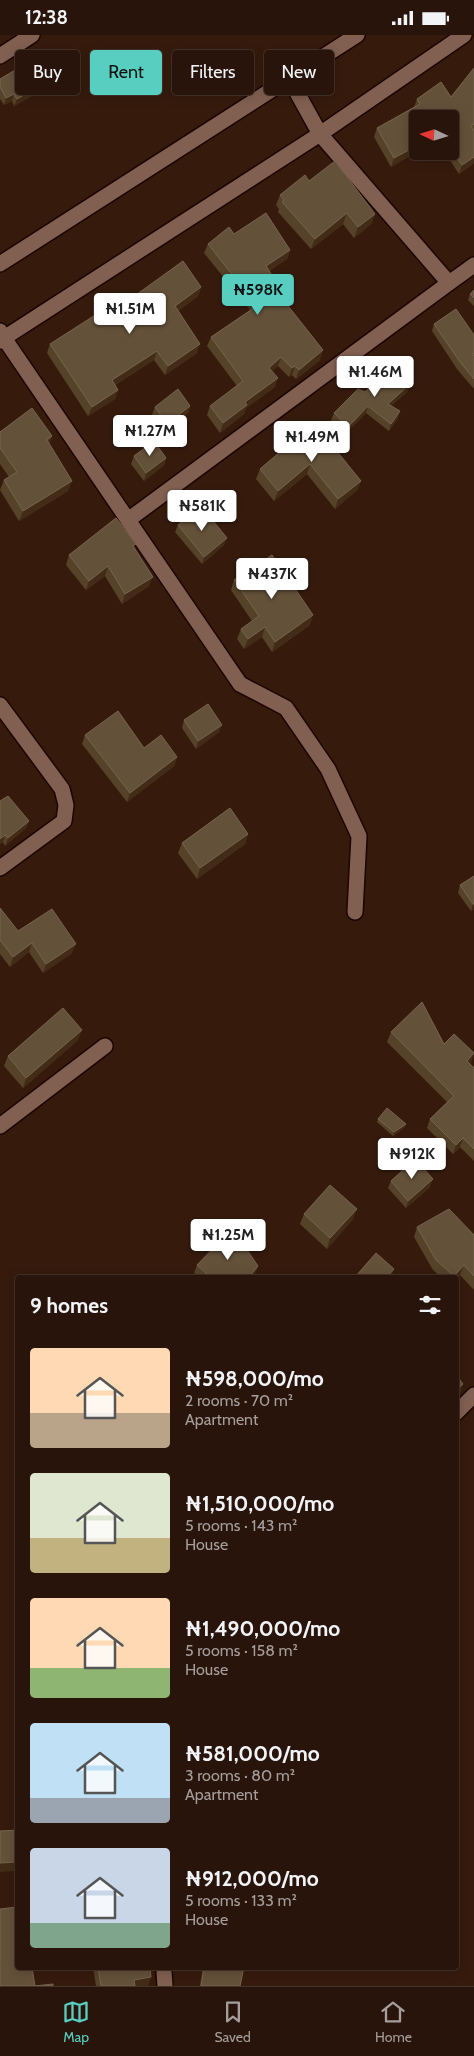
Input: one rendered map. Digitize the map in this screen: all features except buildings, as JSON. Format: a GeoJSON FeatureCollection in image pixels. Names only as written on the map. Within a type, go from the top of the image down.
{"type":"FeatureCollection","features":[{"type":"Feature","properties":{"kind":"street"},"geometry":{"type":"LineString","coordinates":[[0,56],[32,35]]}},
{"type":"Feature","properties":{"kind":"street"},"geometry":{"type":"LineString","coordinates":[[334,50],[357,35]]}},
{"type":"Feature","properties":{"kind":"street"},"geometry":{"type":"LineString","coordinates":[[356,912],[359,836],[328,769],[286,708],[240,684],[1,337],[320,134],[464,35]]}},
{"type":"Feature","properties":{"kind":"street"},"geometry":{"type":"LineString","coordinates":[[0,264],[264,95]]}},
{"type":"Feature","properties":{"kind":"street"},"geometry":{"type":"LineString","coordinates":[[298,95],[320,134],[449,283]]}},
{"type":"Feature","properties":{"kind":"street"},"geometry":{"type":"LineString","coordinates":[[128,521],[474,265]]}},
{"type":"Feature","properties":{"kind":"street"},"geometry":{"type":"LineString","coordinates":[[0,705],[62,789],[66,805],[64,821],[0,868]]}},
{"type":"Feature","properties":{"kind":"street"},"geometry":{"type":"LineString","coordinates":[[0,1126],[105,1047]]}},
{"type":"Feature","properties":{"kind":"street"},"geometry":{"type":"LineString","coordinates":[[459,1410],[474,1395]]}}]}
